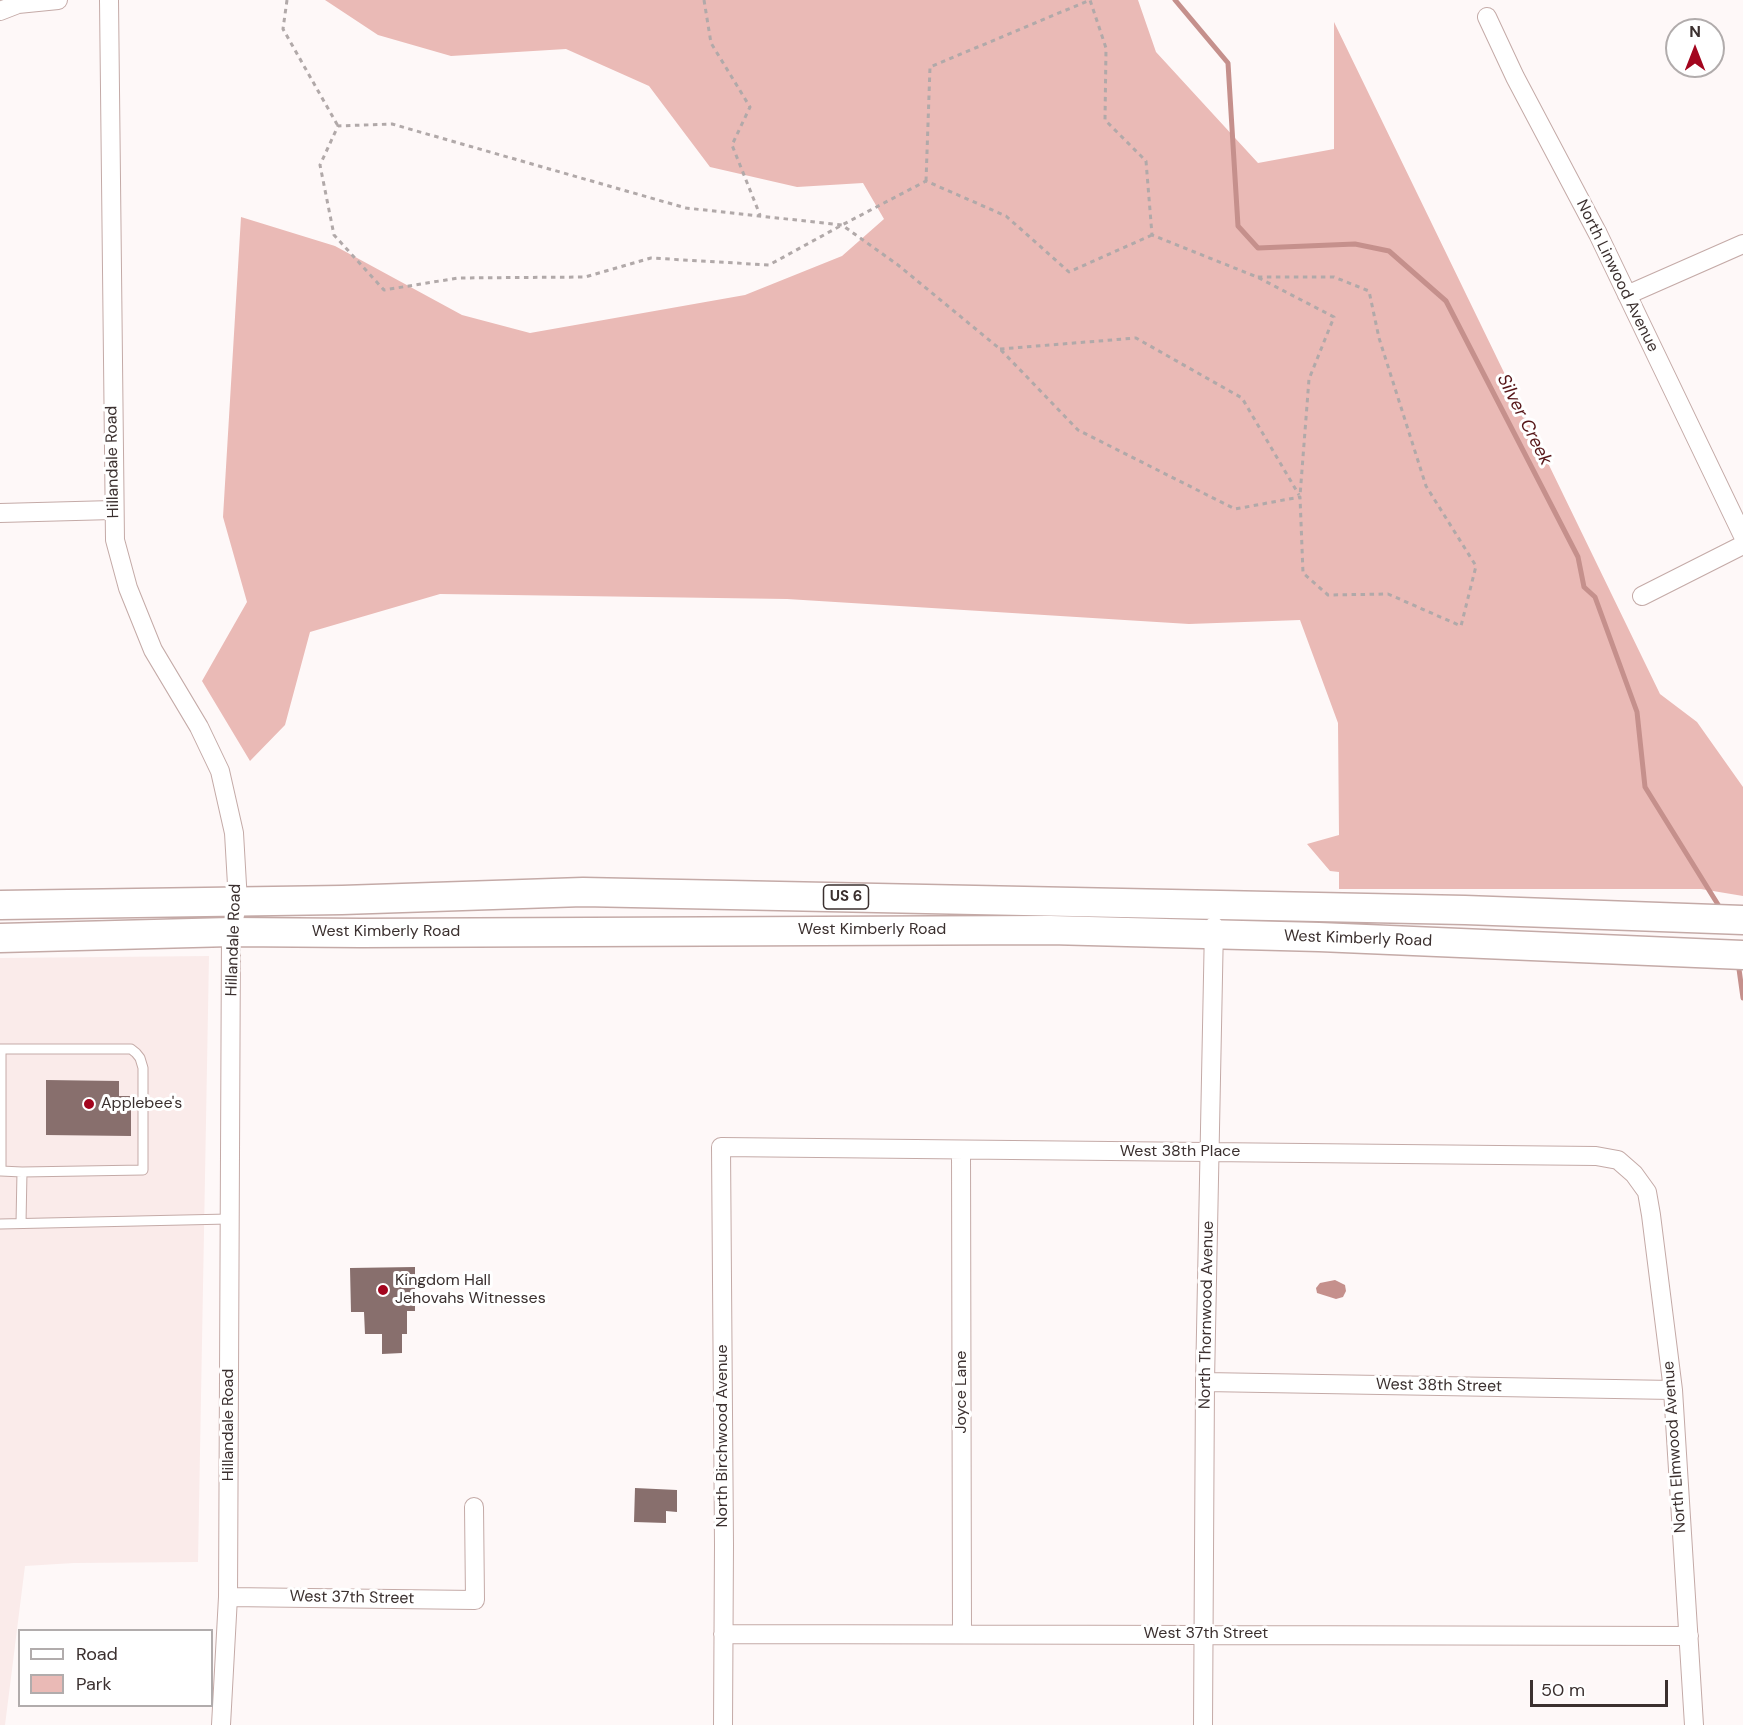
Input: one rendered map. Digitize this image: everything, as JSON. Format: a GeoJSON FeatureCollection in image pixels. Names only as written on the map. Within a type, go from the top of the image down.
{"type":"FeatureCollection","features":[{"type":"Feature","properties":{"kind":"main road","name":"West Kimberly Road"},"geometry":{"type":"LineString","coordinates":[[0,905],[238,902],[583,892],[1477,911],[1743,920]]}},
{"type":"Feature","properties":{"kind":"main road","name":"West Kimberly Road"},"geometry":{"type":"LineString","coordinates":[[0,938],[231,932],[1050,930],[1214,934],[1743,955]]}},
{"type":"Feature","properties":{"kind":"street"},"geometry":{"type":"LineString","coordinates":[[0,11],[18,4],[58,0]]}},
{"type":"Feature","properties":{"kind":"street","name":"Hillandale Road"},"geometry":{"type":"LineString","coordinates":[[109,0],[115,540],[128,588],[149,640],[199,727],[220,771],[234,833],[238,902],[231,932],[228,1597],[221,1725]]}},
{"type":"Feature","properties":{"kind":"street","name":"North Linwood Avenue"},"geometry":{"type":"LineString","coordinates":[[1487,17],[1515,77],[1598,234],[1743,536]]}},
{"type":"Feature","properties":{"kind":"street"},"geometry":{"type":"LineString","coordinates":[[1627,295],[1743,244]]}},
{"type":"Feature","properties":{"kind":"street"},"geometry":{"type":"LineString","coordinates":[[0,513],[113,510]]}},
{"type":"Feature","properties":{"kind":"street"},"geometry":{"type":"LineString","coordinates":[[1641,596],[1743,545]]}},
{"type":"Feature","properties":{"kind":"street","name":"North Thornwood Avenue"},"geometry":{"type":"LineString","coordinates":[[1203,1725],[1205,1382],[1214,905]]}},
{"type":"Feature","properties":{"kind":"street","name":"West 38th Place"},"geometry":{"type":"LineString","coordinates":[[721,1147],[1596,1155],[1618,1160],[1634,1174]]}},
{"type":"Feature","properties":{"kind":"street","name":"North Birchwood Avenue"},"geometry":{"type":"LineString","coordinates":[[721,1147],[723,1725]]}},
{"type":"Feature","properties":{"kind":"street","name":"Joyce Lane"},"geometry":{"type":"LineString","coordinates":[[961,1150],[962,1634]]}},
{"type":"Feature","properties":{"kind":"street","name":"North Elmwood Avenue"},"geometry":{"type":"LineString","coordinates":[[1634,1174],[1647,1192],[1673,1390],[1694,1725]]}},
{"type":"Feature","properties":{"kind":"street","name":"West 38th Street"},"geometry":{"type":"LineString","coordinates":[[1205,1382],[1673,1390]]}},
{"type":"Feature","properties":{"kind":"street","name":"West 37th Street"},"geometry":{"type":"LineString","coordinates":[[228,1597],[475,1600],[474,1507]]}},
{"type":"Feature","properties":{"kind":"street","name":"West 37th Street"},"geometry":{"type":"LineString","coordinates":[[723,1634],[1689,1636]]}},
{"type":"Feature","properties":{"kind":"lane"},"geometry":{"type":"LineString","coordinates":[[131,1048],[140,1058],[143,1068],[143,1170],[22,1172],[1,1172],[1,1049],[131,1048]]}},
{"type":"Feature","properties":{"kind":"lane"},"geometry":{"type":"LineString","coordinates":[[21,1223],[22,1172]]}},
{"type":"Feature","properties":{"kind":"lane"},"geometry":{"type":"LineString","coordinates":[[0,1224],[229,1219]]}},
{"type":"Feature","properties":{"kind":"path"},"geometry":{"type":"LineString","coordinates":[[287,0],[283,29],[338,126]]}},
{"type":"Feature","properties":{"kind":"path"},"geometry":{"type":"LineString","coordinates":[[704,0],[711,43],[750,107],[732,145],[760,216]]}},
{"type":"Feature","properties":{"kind":"path"},"geometry":{"type":"LineString","coordinates":[[926,181],[930,68],[1090,0],[1106,48],[1105,120],[1146,161],[1152,235]]}},
{"type":"Feature","properties":{"kind":"path"},"geometry":{"type":"LineString","coordinates":[[338,126],[393,124],[686,208],[842,225],[1000,349],[1078,430],[1235,509],[1300,497]]}},
{"type":"Feature","properties":{"kind":"path"},"geometry":{"type":"LineString","coordinates":[[338,126],[320,165],[334,235],[384,290],[458,278],[585,276],[651,258],[769,266],[926,181]]}},
{"type":"Feature","properties":{"kind":"path"},"geometry":{"type":"LineString","coordinates":[[926,181],[1006,216],[1069,272],[1152,235],[1257,276],[1334,317],[1309,379],[1300,497],[1303,573],[1328,595],[1388,594],[1461,626],[1476,566],[1426,486],[1379,338],[1369,291],[1334,276],[1257,276]]}},
{"type":"Feature","properties":{"kind":"path"},"geometry":{"type":"LineString","coordinates":[[1000,349],[1136,338],[1242,399],[1300,497]]}},
{"type":"Feature","properties":{"kind":"shaded area"},"geometry":{"type":"Polygon","coordinates":[[[209,956],[198,1562],[74,1563],[25,1566],[5,1725],[0,1725],[0,958],[209,956]]]}},
{"type":"Feature","properties":{"kind":"shaded area"},"geometry":{"type":"Polygon","coordinates":[[[1335,1280],[1345,1285],[1346,1291],[1343,1297],[1336,1299],[1317,1293],[1316,1288],[1320,1283],[1335,1280]]]}},
{"type":"Feature","properties":{"kind":"green space"},"geometry":{"type":"Polygon","coordinates":[[[325,0],[1138,0],[1156,52],[1258,163],[1334,149],[1334,22],[1660,694],[1697,722],[1743,787],[1743,896],[1701,889],[1339,889],[1339,872],[1330,871],[1307,844],[1339,835],[1338,723],[1300,620],[1189,624],[787,599],[440,594],[310,632],[285,725],[250,761],[202,681],[247,602],[223,517],[241,217],[335,246],[462,315],[530,333],[745,295],[842,256],[884,219],[863,183],[797,187],[710,167],[649,86],[566,49],[451,56],[378,35],[325,0]]]}},
{"type":"Feature","properties":{"kind":"building","name":"Applebee's"},"geometry":{"type":"Polygon","coordinates":[[[46,1080],[119,1081],[119,1096],[131,1096],[131,1136],[46,1135],[46,1080]]]}},
{"type":"Feature","properties":{"kind":"building","name":"Kingdom Hall Jehovahs Witnesses"},"geometry":{"type":"Polygon","coordinates":[[[415,1267],[415,1311],[407,1311],[407,1334],[402,1334],[402,1353],[382,1354],[382,1334],[365,1334],[364,1312],[351,1312],[350,1268],[415,1267]]]}},
{"type":"Feature","properties":{"kind":"building"},"geometry":{"type":"Polygon","coordinates":[[[635,1488],[677,1490],[677,1512],[666,1511],[666,1523],[634,1522],[635,1488]]]}},
{"type":"Feature","properties":{"kind":"waterway","name":"Silver Creek"},"geometry":{"type":"LineString","coordinates":[[1175,0],[1228,63],[1238,226],[1258,248],[1355,244],[1389,251],[1446,301],[1578,557],[1584,587],[1595,597],[1637,712],[1645,787],[1722,911]]}},
{"type":"Feature","properties":{"kind":"waterway","name":"Silver Creek"},"geometry":{"type":"LineString","coordinates":[[1738,962],[1743,998]]}},
{"type":"Feature","properties":{"kind":"place","name":"Applebee's"},"geometry":{"type":"Point","coordinates":[89,1104]}},
{"type":"Feature","properties":{"kind":"place","name":"Kingdom Hall Jehovahs Witnesses"},"geometry":{"type":"Point","coordinates":[383,1290]}}]}
